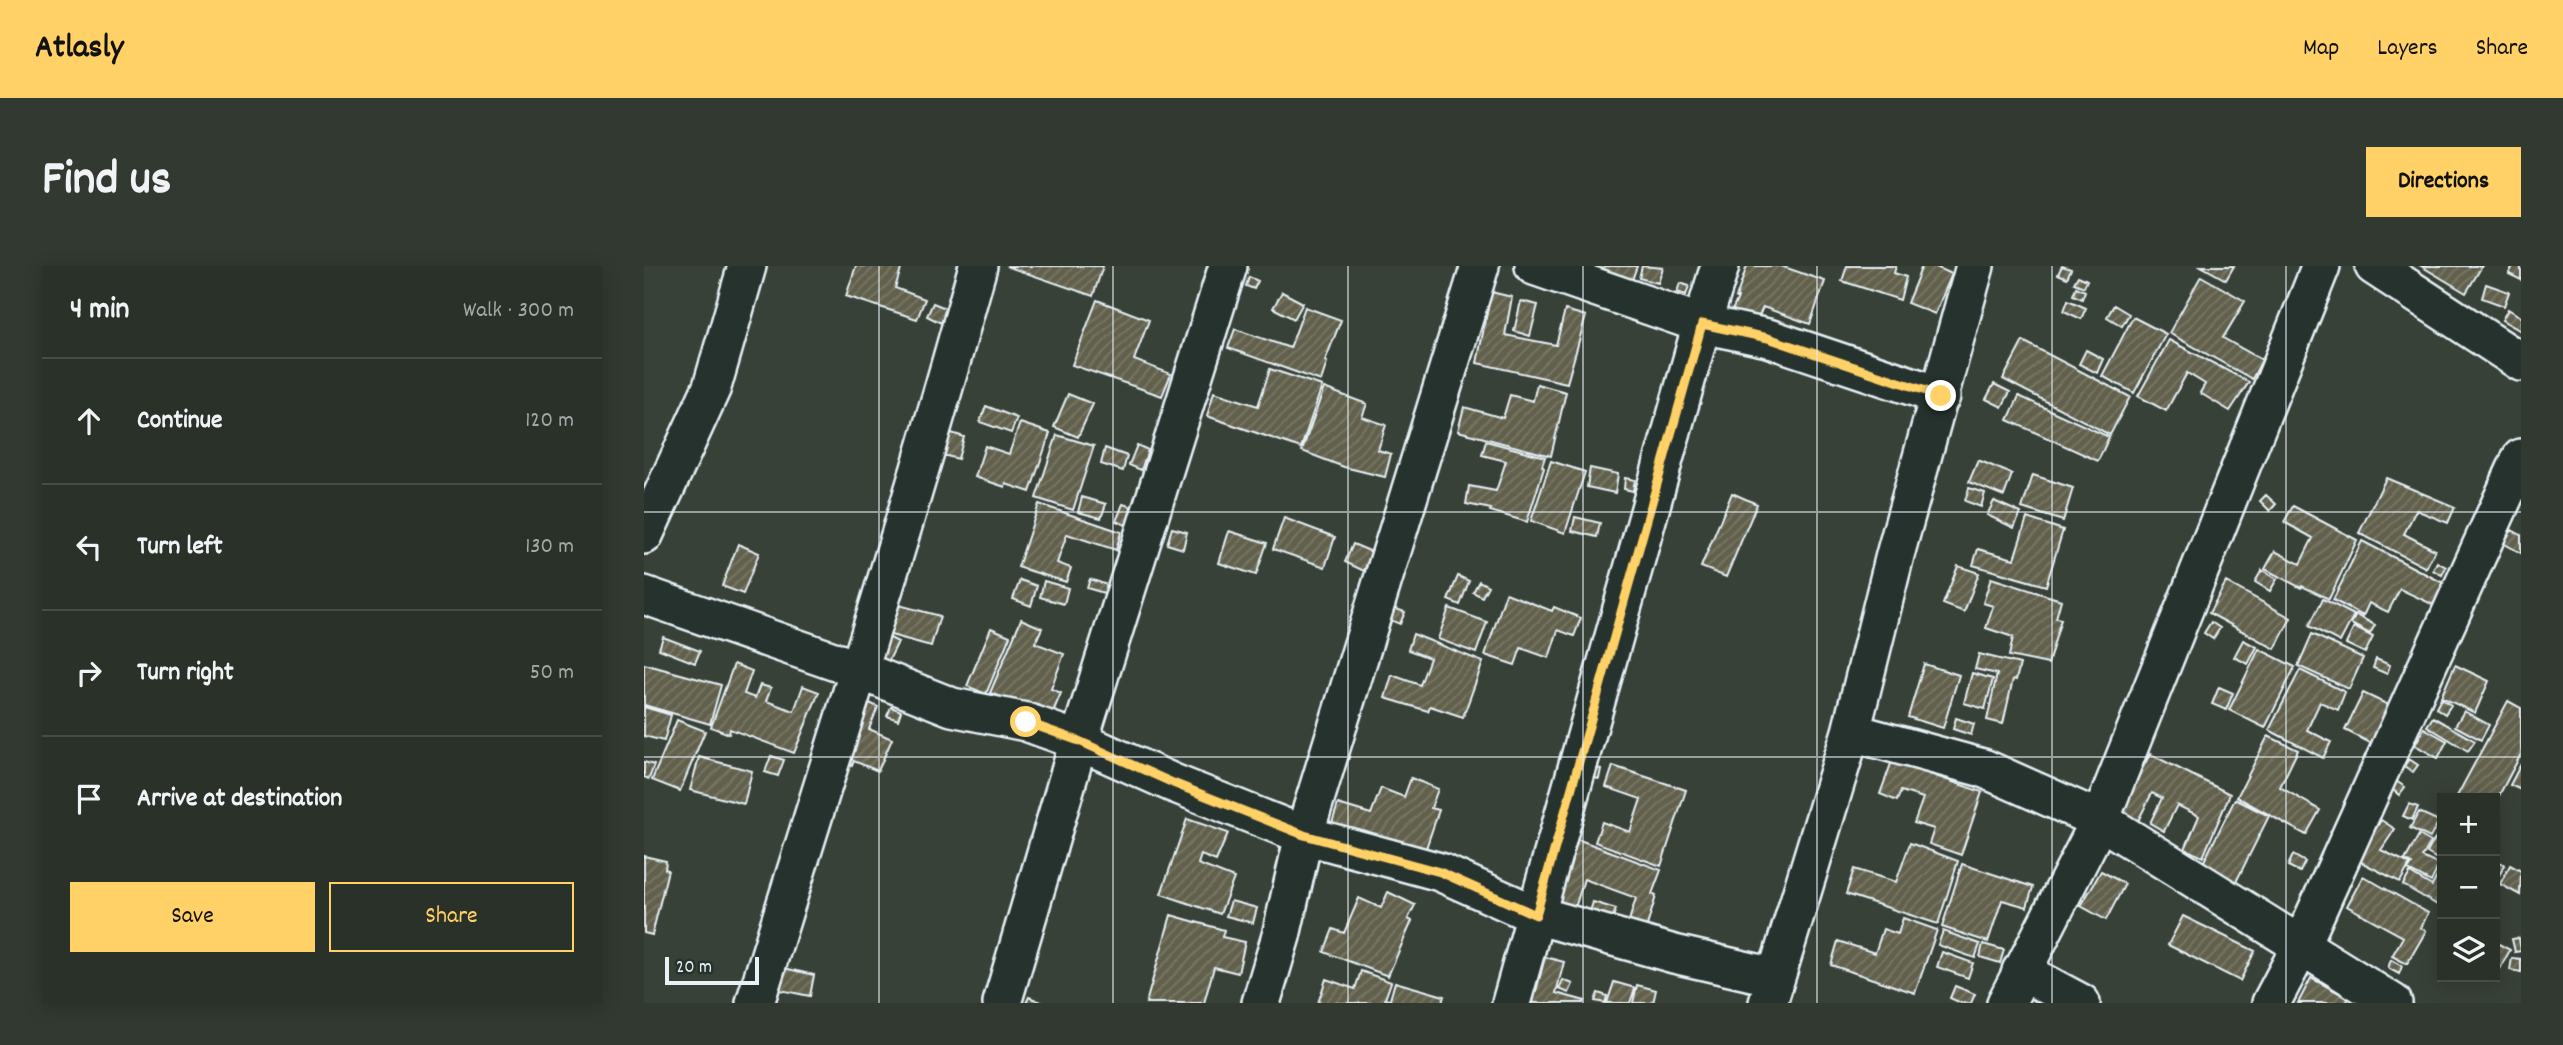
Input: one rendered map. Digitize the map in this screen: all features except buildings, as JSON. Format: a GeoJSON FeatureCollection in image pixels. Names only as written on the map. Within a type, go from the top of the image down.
{"type":"FeatureCollection","features":[{"type":"Feature","properties":{"kind":"street"},"geometry":{"type":"LineString","coordinates":[[644,535],[712,387],[747,266]]}},
{"type":"Feature","properties":{"kind":"street"},"geometry":{"type":"LineString","coordinates":[[755,1003],[859,670],[978,266]]}},
{"type":"Feature","properties":{"kind":"street"},"geometry":{"type":"LineString","coordinates":[[1002,1003],[1079,741],[1228,266]]}},
{"type":"Feature","properties":{"kind":"street"},"geometry":{"type":"LineString","coordinates":[[1261,1003],[1281,936],[1304,835],[1480,266]]}},
{"type":"Feature","properties":{"kind":"street"},"geometry":{"type":"LineString","coordinates":[[1534,266],[1702,324],[1768,338],[1941,396]]}},
{"type":"Feature","properties":{"kind":"street"},"geometry":{"type":"LineString","coordinates":[[1511,1003],[1720,266]]}},
{"type":"Feature","properties":{"kind":"street"},"geometry":{"type":"LineString","coordinates":[[644,595],[859,670],[952,707],[1026,722],[1079,741],[1173,783],[1304,835],[1440,872],[1536,915],[1674,954],[1771,990],[1851,732],[1895,555],[1975,266]]}},
{"type":"Feature","properties":{"kind":"street"},"geometry":{"type":"LineString","coordinates":[[2081,1003],[2014,987],[2100,820],[2321,266]]}},
{"type":"Feature","properties":{"kind":"street"},"geometry":{"type":"LineString","coordinates":[[2374,266],[2521,362]]}},
{"type":"Feature","properties":{"kind":"street"},"geometry":{"type":"LineString","coordinates":[[2271,1003],[2301,946],[2521,458]]}},
{"type":"Feature","properties":{"kind":"street"},"geometry":{"type":"LineString","coordinates":[[1851,732],[1983,768],[2100,820],[2393,1003]]}},
{"type":"Feature","properties":{"kind":"route"},"geometry":{"type":"LineString","coordinates":[[1026,722],[1079,741],[1173,783],[1304,835],[1440,872],[1536,915],[1702,324],[1768,338],[1941,396]]}}]}
